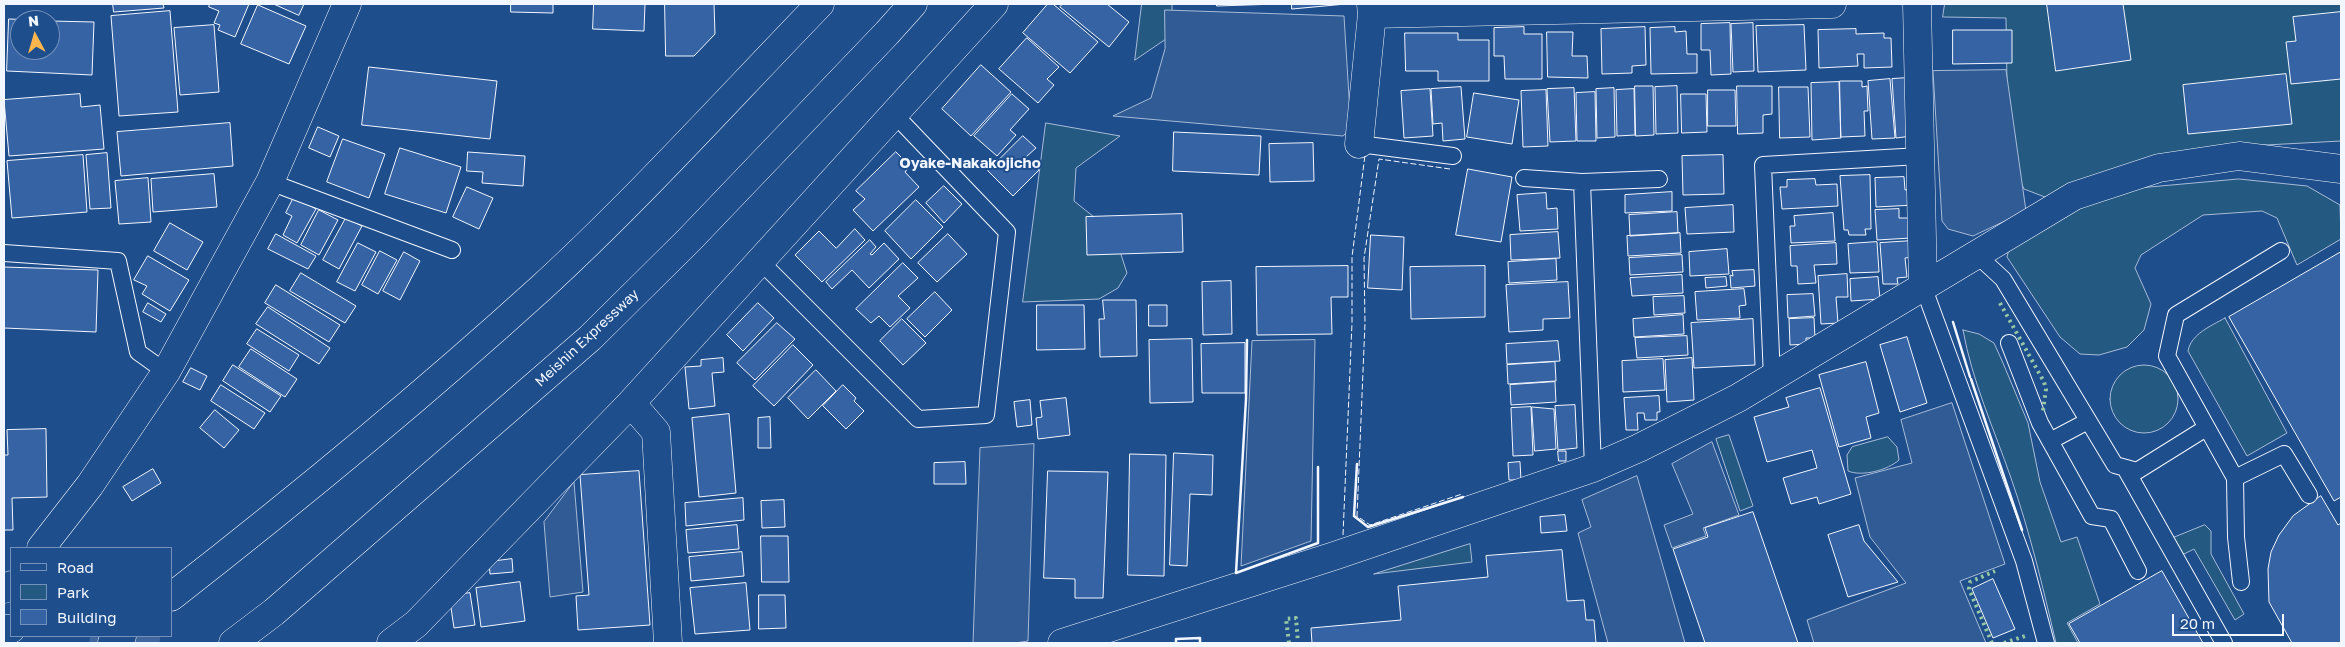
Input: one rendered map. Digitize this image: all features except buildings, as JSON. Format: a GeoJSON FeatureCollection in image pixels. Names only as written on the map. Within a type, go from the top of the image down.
{"type":"FeatureCollection","features":[{"type":"Feature","properties":{"kind":"main road"},"geometry":{"type":"LineString","coordinates":[[41,547],[90,485],[166,372],[270,182],[347,4]]}},
{"type":"Feature","properties":{"kind":"main road"},"geometry":{"type":"LineString","coordinates":[[172,596],[303,495],[542,287],[640,192],[820,4]]}},
{"type":"Feature","properties":{"kind":"main road","name":"Meishin Expressway"},"geometry":{"type":"LineString","coordinates":[[233,643],[274,612],[590,338],[689,240],[888,33],[913,4]]}},
{"type":"Feature","properties":{"kind":"main road"},"geometry":{"type":"LineString","coordinates":[[391,643],[416,624],[631,403],[994,4]]}},
{"type":"Feature","properties":{"kind":"main road"},"geometry":{"type":"LineString","coordinates":[[1359,144],[1372,9],[1832,4]]}},
{"type":"Feature","properties":{"kind":"main road"},"geometry":{"type":"LineString","coordinates":[[1917,4],[1923,286]]}},
{"type":"Feature","properties":{"kind":"main road"},"geometry":{"type":"LineString","coordinates":[[1062,643],[1334,556],[1593,468],[1682,427],[1738,398],[2074,196],[2159,168],[2239,156],[2341,169]]}},
{"type":"Feature","properties":{"kind":"main road"},"geometry":{"type":"LineString","coordinates":[[631,403],[656,432],[668,643]]}},
{"type":"Feature","properties":{"kind":"lane"},"geometry":{"type":"LineString","coordinates":[[760,261],[918,419],[986,415],[1007,232],[895,115]]}},
{"type":"Feature","properties":{"kind":"lane"},"geometry":{"type":"LineString","coordinates":[[1359,144],[1452,156]]}},
{"type":"Feature","properties":{"kind":"lane"},"geometry":{"type":"LineString","coordinates":[[1772,378],[1763,165],[1920,156]]}},
{"type":"Feature","properties":{"kind":"lane"},"geometry":{"type":"LineString","coordinates":[[1524,178],[1582,182],[1659,179]]}},
{"type":"Feature","properties":{"kind":"lane"},"geometry":{"type":"LineString","coordinates":[[270,182],[452,250]]}},
{"type":"Feature","properties":{"kind":"lane"},"geometry":{"type":"LineString","coordinates":[[1582,182],[1593,468]]}},
{"type":"Feature","properties":{"kind":"lane"},"geometry":{"type":"LineString","coordinates":[[2241,582],[2236,537],[2235,478],[2168,356],[2176,315],[2281,251]]}},
{"type":"Feature","properties":{"kind":"lane"},"geometry":{"type":"LineString","coordinates":[[4,253],[118,261],[138,352],[166,372]]}},
{"type":"Feature","properties":{"kind":"lane"},"geometry":{"type":"LineString","coordinates":[[1976,254],[2003,279],[2115,465],[2138,471],[2206,428]]}},
{"type":"Feature","properties":{"kind":"lane"},"geometry":{"type":"LineString","coordinates":[[1923,286],[2024,561],[2046,643]]}},
{"type":"Feature","properties":{"kind":"lane"},"geometry":{"type":"LineString","coordinates":[[2010,343],[2040,423],[2050,442],[2092,516],[2111,519],[2138,571]]}},
{"type":"Feature","properties":{"kind":"lane"},"geometry":{"type":"LineString","coordinates":[[2050,442],[2088,421]]}},
{"type":"Feature","properties":{"kind":"lane"},"geometry":{"type":"LineString","coordinates":[[2235,478],[2284,454],[2309,495]]}},
{"type":"Feature","properties":{"kind":"lane"},"geometry":{"type":"LineString","coordinates":[[2125,468],[2224,643]]}},
{"type":"Feature","properties":{"kind":"green space"},"geometry":{"type":"Polygon","coordinates":[[[1142,4],[1172,4],[1172,15],[1166,39],[1135,60],[1142,4]]]}},
{"type":"Feature","properties":{"kind":"green space"},"geometry":{"type":"Polygon","coordinates":[[[1945,4],[2341,4],[2341,141],[2209,148],[2121,172],[2045,197],[2024,189],[2008,154],[2006,18],[1943,17],[1945,4]]]}},
{"type":"Feature","properties":{"kind":"green space"},"geometry":{"type":"Polygon","coordinates":[[[1046,123],[1120,136],[1076,168],[1074,201],[1114,233],[1127,273],[1118,288],[1099,299],[1023,302],[1046,123]]]}},
{"type":"Feature","properties":{"kind":"green space"},"geometry":{"type":"Polygon","coordinates":[[[2239,179],[2307,186],[2340,205],[2341,239],[2297,265],[2277,218],[2262,211],[2203,215],[2141,255],[2135,268],[2151,304],[2144,330],[2127,347],[2099,355],[2080,354],[2060,337],[2007,257],[2010,245],[2106,195],[2128,189],[2239,179]]]}},
{"type":"Feature","properties":{"kind":"green space"},"geometry":{"type":"Polygon","coordinates":[[[2225,318],[2287,433],[2247,456],[2188,351],[2197,335],[2225,318]]]}},
{"type":"Feature","properties":{"kind":"green space"},"geometry":{"type":"Polygon","coordinates":[[[1963,330],[1979,334],[1994,343],[2028,423],[2040,482],[2061,542],[2077,537],[2100,604],[2067,623],[2078,643],[2056,643],[2024,519],[1972,368],[1963,330]]]}},
{"type":"Feature","properties":{"kind":"green space"},"geometry":{"type":"Polygon","coordinates":[[[2137,365],[2151,365],[2163,370],[2173,380],[2178,392],[2178,406],[2173,418],[2163,428],[2151,433],[2137,433],[2125,428],[2115,418],[2110,406],[2110,392],[2115,380],[2125,370],[2137,365]]]}},
{"type":"Feature","properties":{"kind":"green space"},"geometry":{"type":"Polygon","coordinates":[[[1729,435],[1753,506],[1740,511],[1716,439],[1729,435]]]}},
{"type":"Feature","properties":{"kind":"green space"},"geometry":{"type":"Polygon","coordinates":[[[1888,437],[1897,447],[1899,460],[1875,472],[1854,473],[1848,471],[1847,455],[1852,447],[1888,437]]]}},
{"type":"Feature","properties":{"kind":"green space"},"geometry":{"type":"Polygon","coordinates":[[[2205,525],[2211,531],[2211,554],[2244,614],[2235,620],[2194,549],[2182,555],[2173,538],[2205,525]]]}},
{"type":"Feature","properties":{"kind":"green space"},"geometry":{"type":"Polygon","coordinates":[[[1470,544],[1472,562],[1374,574],[1470,544]]]}},
{"type":"Feature","properties":{"kind":"shaded area"},"geometry":{"type":"Polygon","coordinates":[[[1165,10],[1344,16],[1351,129],[1343,136],[1113,116],[1151,98],[1165,49],[1165,10]]]}},
{"type":"Feature","properties":{"kind":"shaded area"},"geometry":{"type":"Polygon","coordinates":[[[2006,70],[2026,211],[1973,236],[1948,229],[1942,221],[1933,71],[2006,70]]]}},
{"type":"Feature","properties":{"kind":"shaded area"},"geometry":{"type":"Polygon","coordinates":[[[1315,340],[1311,541],[1241,566],[1252,341],[1315,340]]]}},
{"type":"Feature","properties":{"kind":"shaded area"},"geometry":{"type":"Polygon","coordinates":[[[1952,403],[2005,564],[1960,581],[1986,643],[1814,643],[1807,620],[1906,583],[1870,537],[1855,478],[1912,463],[1901,420],[1952,403]]]}},
{"type":"Feature","properties":{"kind":"shaded area"},"geometry":{"type":"Polygon","coordinates":[[[1712,442],[1739,515],[1703,528],[1706,536],[1672,548],[1664,525],[1693,514],[1672,464],[1712,442]]]}},
{"type":"Feature","properties":{"kind":"shaded area"},"geometry":{"type":"Polygon","coordinates":[[[1034,444],[1028,641],[1015,643],[973,643],[980,448],[1034,444]]]}},
{"type":"Feature","properties":{"kind":"shaded area"},"geometry":{"type":"Polygon","coordinates":[[[1637,476],[1685,643],[1608,643],[1578,533],[1591,527],[1582,500],[1637,476]]]}},
{"type":"Feature","properties":{"kind":"shaded area"},"geometry":{"type":"Polygon","coordinates":[[[574,482],[583,592],[550,597],[544,522],[574,482]]]}},
{"type":"Feature","properties":{"kind":"tunnel"},"geometry":{"type":"LineString","coordinates":[[101,637],[168,643]]}},
{"type":"Feature","properties":{"kind":"hedge"},"geometry":{"type":"LineString","coordinates":[[2000,303],[2044,382],[2046,389],[2043,411]]}},
{"type":"Feature","properties":{"kind":"hedge"},"geometry":{"type":"LineString","coordinates":[[1992,643],[1969,589],[1970,582],[1995,571]]}},
{"type":"Feature","properties":{"kind":"hedge"},"geometry":{"type":"LineString","coordinates":[[1289,643],[1286,619],[1296,618],[1298,643]]}},
{"type":"Feature","properties":{"kind":"hedge"},"geometry":{"type":"LineString","coordinates":[[2004,643],[2028,635]]}},
{"type":"Feature","properties":{"kind":"fence"},"geometry":{"type":"LineString","coordinates":[[1343,535],[1352,323],[1352,257],[1365,155]]}},
{"type":"Feature","properties":{"kind":"fence"},"geometry":{"type":"LineString","coordinates":[[1450,169],[1379,159],[1364,258],[1365,323],[1357,516],[1370,525],[1462,494]]}},
{"type":"Feature","properties":{"kind":"wall"},"geometry":{"type":"LineString","coordinates":[[1953,322],[1970,377]]}},
{"type":"Feature","properties":{"kind":"wall"},"geometry":{"type":"LineString","coordinates":[[1247,340],[1246,399],[1236,573],[1318,543],[1318,467]]}},
{"type":"Feature","properties":{"kind":"wall"},"geometry":{"type":"LineString","coordinates":[[1971,379],[2022,530]]}},
{"type":"Feature","properties":{"kind":"wall"},"geometry":{"type":"LineString","coordinates":[[1357,464],[1354,516],[1368,527],[1463,497]]}},
{"type":"Feature","properties":{"kind":"wall"},"geometry":{"type":"LineString","coordinates":[[1176,643],[1176,639],[1200,638],[1200,643]]}},
{"type":"Feature","properties":{"kind":"district","name":"Oyake-Nakakojicho"},"geometry":{"type":"Point","coordinates":[970,163]}}]}
